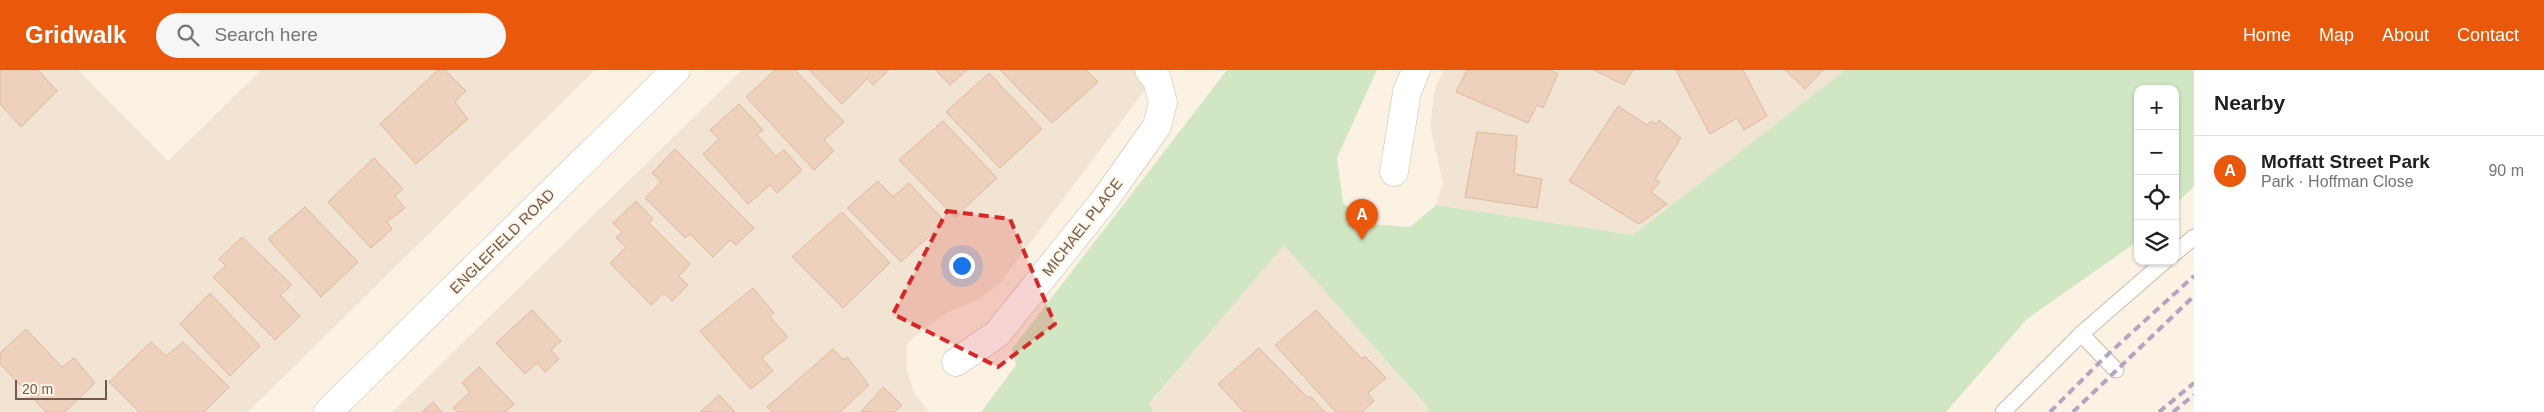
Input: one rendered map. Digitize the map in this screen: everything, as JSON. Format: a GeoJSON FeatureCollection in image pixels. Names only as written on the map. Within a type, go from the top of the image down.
{"type":"FeatureCollection","features":[{"type":"Feature","properties":{"kind":"main road","name":"ENGLEFIELD ROAD"},"geometry":{"type":"LineString","coordinates":[[328,412],[676,70]]}},
{"type":"Feature","properties":{"kind":"main road","name":"MICHAEL PLACE"},"geometry":{"type":"LineString","coordinates":[[956,362],[997,334],[1106,198],[1157,126],[1163,102],[1157,80],[1148,70]]}},
{"type":"Feature","properties":{"kind":"main road"},"geometry":{"type":"LineString","coordinates":[[1394,172],[1407,92],[1416,70]]}},
{"type":"Feature","properties":{"kind":"lane"},"geometry":{"type":"LineString","coordinates":[[2179,249],[2194,236]]}},
{"type":"Feature","properties":{"kind":"lane"},"geometry":{"type":"LineString","coordinates":[[2003,412],[2081,334],[2160,265]]}},
{"type":"Feature","properties":{"kind":"lane"},"geometry":{"type":"LineString","coordinates":[[2081,334],[2116,370]]}},
{"type":"Feature","properties":{"kind":"highlighted area"},"geometry":{"type":"Polygon","coordinates":[[[947,211],[1010,219],[1055,324],[998,367],[893,314],[947,211]]]}},
{"type":"Feature","properties":{"kind":"shaded area"},"geometry":{"type":"Polygon","coordinates":[[[0,70],[78,70],[168,161],[261,70],[595,70],[248,412],[0,412],[0,70]]]}},
{"type":"Feature","properties":{"kind":"shaded area"},"geometry":{"type":"Polygon","coordinates":[[[742,70],[1160,70],[1000,283],[979,299],[947,313],[923,329],[907,344],[907,370],[915,395],[930,412],[392,412],[742,70]]]}},
{"type":"Feature","properties":{"kind":"shaded area"},"geometry":{"type":"Polygon","coordinates":[[[1444,70],[1845,70],[1633,235],[1436,205],[1443,182],[1430,126],[1435,88],[1444,70]]]}},
{"type":"Feature","properties":{"kind":"shaded area"},"geometry":{"type":"Polygon","coordinates":[[[1284,244],[1429,410],[1426,412],[1154,412],[1149,405],[1284,244]]]}},
{"type":"Feature","properties":{"kind":"green space"},"geometry":{"type":"Polygon","coordinates":[[[1227,70],[1377,70],[1337,158],[1343,203],[1369,224],[1410,227],[1436,205],[1633,235],[1845,70],[2194,70],[2194,186],[2179,201],[2179,85],[2134,85],[2134,244],[2027,319],[1946,412],[1426,412],[1429,409],[1284,245],[1149,404],[1154,412],[981,412],[1016,365],[1012,349],[1227,70]]]}},
{"type":"Feature","properties":{"kind":"building"},"geometry":{"type":"Polygon","coordinates":[[[0,70],[38,70],[57,91],[21,127],[0,104],[0,70]]]}},
{"type":"Feature","properties":{"kind":"building"},"geometry":{"type":"Polygon","coordinates":[[[438,70],[445,70],[466,91],[455,102],[468,119],[416,164],[380,124],[438,70]]]}},
{"type":"Feature","properties":{"kind":"building"},"geometry":{"type":"Polygon","coordinates":[[[775,70],[795,70],[844,122],[824,140],[834,151],[814,170],[746,97],[775,70]]]}},
{"type":"Feature","properties":{"kind":"building"},"geometry":{"type":"Polygon","coordinates":[[[809,70],[889,70],[873,85],[867,79],[842,104],[809,70]]]}},
{"type":"Feature","properties":{"kind":"building"},"geometry":{"type":"Polygon","coordinates":[[[935,70],[967,70],[950,85],[935,70]]]}},
{"type":"Feature","properties":{"kind":"building"},"geometry":{"type":"Polygon","coordinates":[[[1000,70],[1086,70],[1098,82],[1052,123],[1000,70]]]}},
{"type":"Feature","properties":{"kind":"building"},"geometry":{"type":"Polygon","coordinates":[[[1467,70],[1549,70],[1558,74],[1543,108],[1537,105],[1528,123],[1456,92],[1467,70]]]}},
{"type":"Feature","properties":{"kind":"building"},"geometry":{"type":"Polygon","coordinates":[[[1594,70],[1633,70],[1624,85],[1594,70]]]}},
{"type":"Feature","properties":{"kind":"building"},"geometry":{"type":"Polygon","coordinates":[[[1676,70],[1743,70],[1767,116],[1744,130],[1737,118],[1710,134],[1676,70]]]}},
{"type":"Feature","properties":{"kind":"building"},"geometry":{"type":"Polygon","coordinates":[[[1785,70],[1823,70],[1805,89],[1785,70]]]}},
{"type":"Feature","properties":{"kind":"building"},"geometry":{"type":"Polygon","coordinates":[[[989,73],[1042,129],[1000,168],[946,112],[989,73]]]}},
{"type":"Feature","properties":{"kind":"building"},"geometry":{"type":"Polygon","coordinates":[[[739,104],[763,130],[757,135],[776,156],[784,150],[802,170],[777,193],[770,185],[748,204],[703,154],[719,139],[710,130],[739,104]]]}},
{"type":"Feature","properties":{"kind":"building"},"geometry":{"type":"Polygon","coordinates":[[[1618,106],[1647,125],[1651,121],[1656,124],[1659,120],[1681,138],[1655,179],[1660,182],[1651,192],[1667,204],[1639,224],[1569,181],[1618,106]]]}},
{"type":"Feature","properties":{"kind":"building"},"geometry":{"type":"Polygon","coordinates":[[[943,121],[997,178],[955,217],[899,160],[943,121]]]}},
{"type":"Feature","properties":{"kind":"building"},"geometry":{"type":"Polygon","coordinates":[[[1477,132],[1517,136],[1514,174],[1542,179],[1537,208],[1465,197],[1477,132]]]}},
{"type":"Feature","properties":{"kind":"building"},"geometry":{"type":"Polygon","coordinates":[[[675,149],[754,228],[736,245],[730,240],[713,257],[690,234],[685,238],[645,198],[661,182],[652,173],[675,149]]]}},
{"type":"Feature","properties":{"kind":"building"},"geometry":{"type":"Polygon","coordinates":[[[374,158],[403,189],[395,196],[405,208],[387,222],[392,229],[371,248],[328,202],[374,158]]]}},
{"type":"Feature","properties":{"kind":"building"},"geometry":{"type":"Polygon","coordinates":[[[878,181],[893,197],[909,183],[945,222],[901,262],[847,208],[878,181]]]}},
{"type":"Feature","properties":{"kind":"building"},"geometry":{"type":"Polygon","coordinates":[[[636,201],[653,219],[649,223],[690,264],[679,276],[688,285],[672,301],[664,293],[651,305],[610,263],[626,247],[616,238],[622,232],[613,223],[636,201]]]}},
{"type":"Feature","properties":{"kind":"building"},"geometry":{"type":"Polygon","coordinates":[[[305,207],[358,262],[321,297],[268,239],[305,207]]]}},
{"type":"Feature","properties":{"kind":"building"},"geometry":{"type":"Polygon","coordinates":[[[842,212],[890,263],[843,308],[792,257],[842,212]]]}},
{"type":"Feature","properties":{"kind":"building"},"geometry":{"type":"Polygon","coordinates":[[[242,237],[292,285],[280,295],[300,316],[275,340],[213,277],[226,266],[219,259],[242,237]]]}},
{"type":"Feature","properties":{"kind":"building"},"geometry":{"type":"Polygon","coordinates":[[[753,288],[774,313],[770,317],[788,337],[762,358],[773,371],[751,389],[700,331],[753,288]]]}},
{"type":"Feature","properties":{"kind":"building"},"geometry":{"type":"Polygon","coordinates":[[[210,293],[260,346],[230,376],[180,324],[210,293]]]}},
{"type":"Feature","properties":{"kind":"building"},"geometry":{"type":"Polygon","coordinates":[[[532,310],[561,341],[551,350],[559,359],[545,372],[537,363],[525,374],[496,343],[532,310]]]}},
{"type":"Feature","properties":{"kind":"building"},"geometry":{"type":"Polygon","coordinates":[[[1316,310],[1362,359],[1365,356],[1386,378],[1368,393],[1374,401],[1362,412],[1336,412],[1275,345],[1316,310]]]}},
{"type":"Feature","properties":{"kind":"building"},"geometry":{"type":"Polygon","coordinates":[[[26,329],[62,367],[74,358],[95,383],[65,412],[46,412],[0,364],[0,353],[26,329]]]}},
{"type":"Feature","properties":{"kind":"building"},"geometry":{"type":"Polygon","coordinates":[[[151,342],[166,356],[183,342],[229,387],[204,412],[139,412],[109,382],[151,342]]]}},
{"type":"Feature","properties":{"kind":"building"},"geometry":{"type":"Polygon","coordinates":[[[1259,348],[1308,398],[1310,396],[1325,412],[1244,412],[1218,384],[1259,348]]]}},
{"type":"Feature","properties":{"kind":"building"},"geometry":{"type":"Polygon","coordinates":[[[833,349],[844,360],[847,357],[869,385],[840,412],[773,412],[767,407],[833,349]]]}},
{"type":"Feature","properties":{"kind":"building"},"geometry":{"type":"Polygon","coordinates":[[[479,367],[514,404],[505,412],[457,412],[453,408],[470,392],[462,383],[479,367]]]}},
{"type":"Feature","properties":{"kind":"building"},"geometry":{"type":"Polygon","coordinates":[[[883,387],[902,405],[895,412],[861,412],[883,387]]]}},
{"type":"Feature","properties":{"kind":"building"},"geometry":{"type":"Polygon","coordinates":[[[719,395],[735,412],[700,412],[719,395]]]}},
{"type":"Feature","properties":{"kind":"building"},"geometry":{"type":"Polygon","coordinates":[[[433,402],[442,412],[422,412],[433,402]]]}},
{"type":"Feature","properties":{"kind":"railway"},"geometry":{"type":"LineString","coordinates":[[2050,412],[2104,358],[2194,276]]}},
{"type":"Feature","properties":{"kind":"railway"},"geometry":{"type":"LineString","coordinates":[[2073,412],[2194,296]]}},
{"type":"Feature","properties":{"kind":"railway"},"geometry":{"type":"LineString","coordinates":[[2159,412],[2194,383]]}},
{"type":"Feature","properties":{"kind":"railway"},"geometry":{"type":"LineString","coordinates":[[2173,412],[2194,395]]}},
{"type":"Feature","properties":{"kind":"place","name":"Moffatt Street Park"},"geometry":{"type":"Point","coordinates":[1362,240]}}]}
